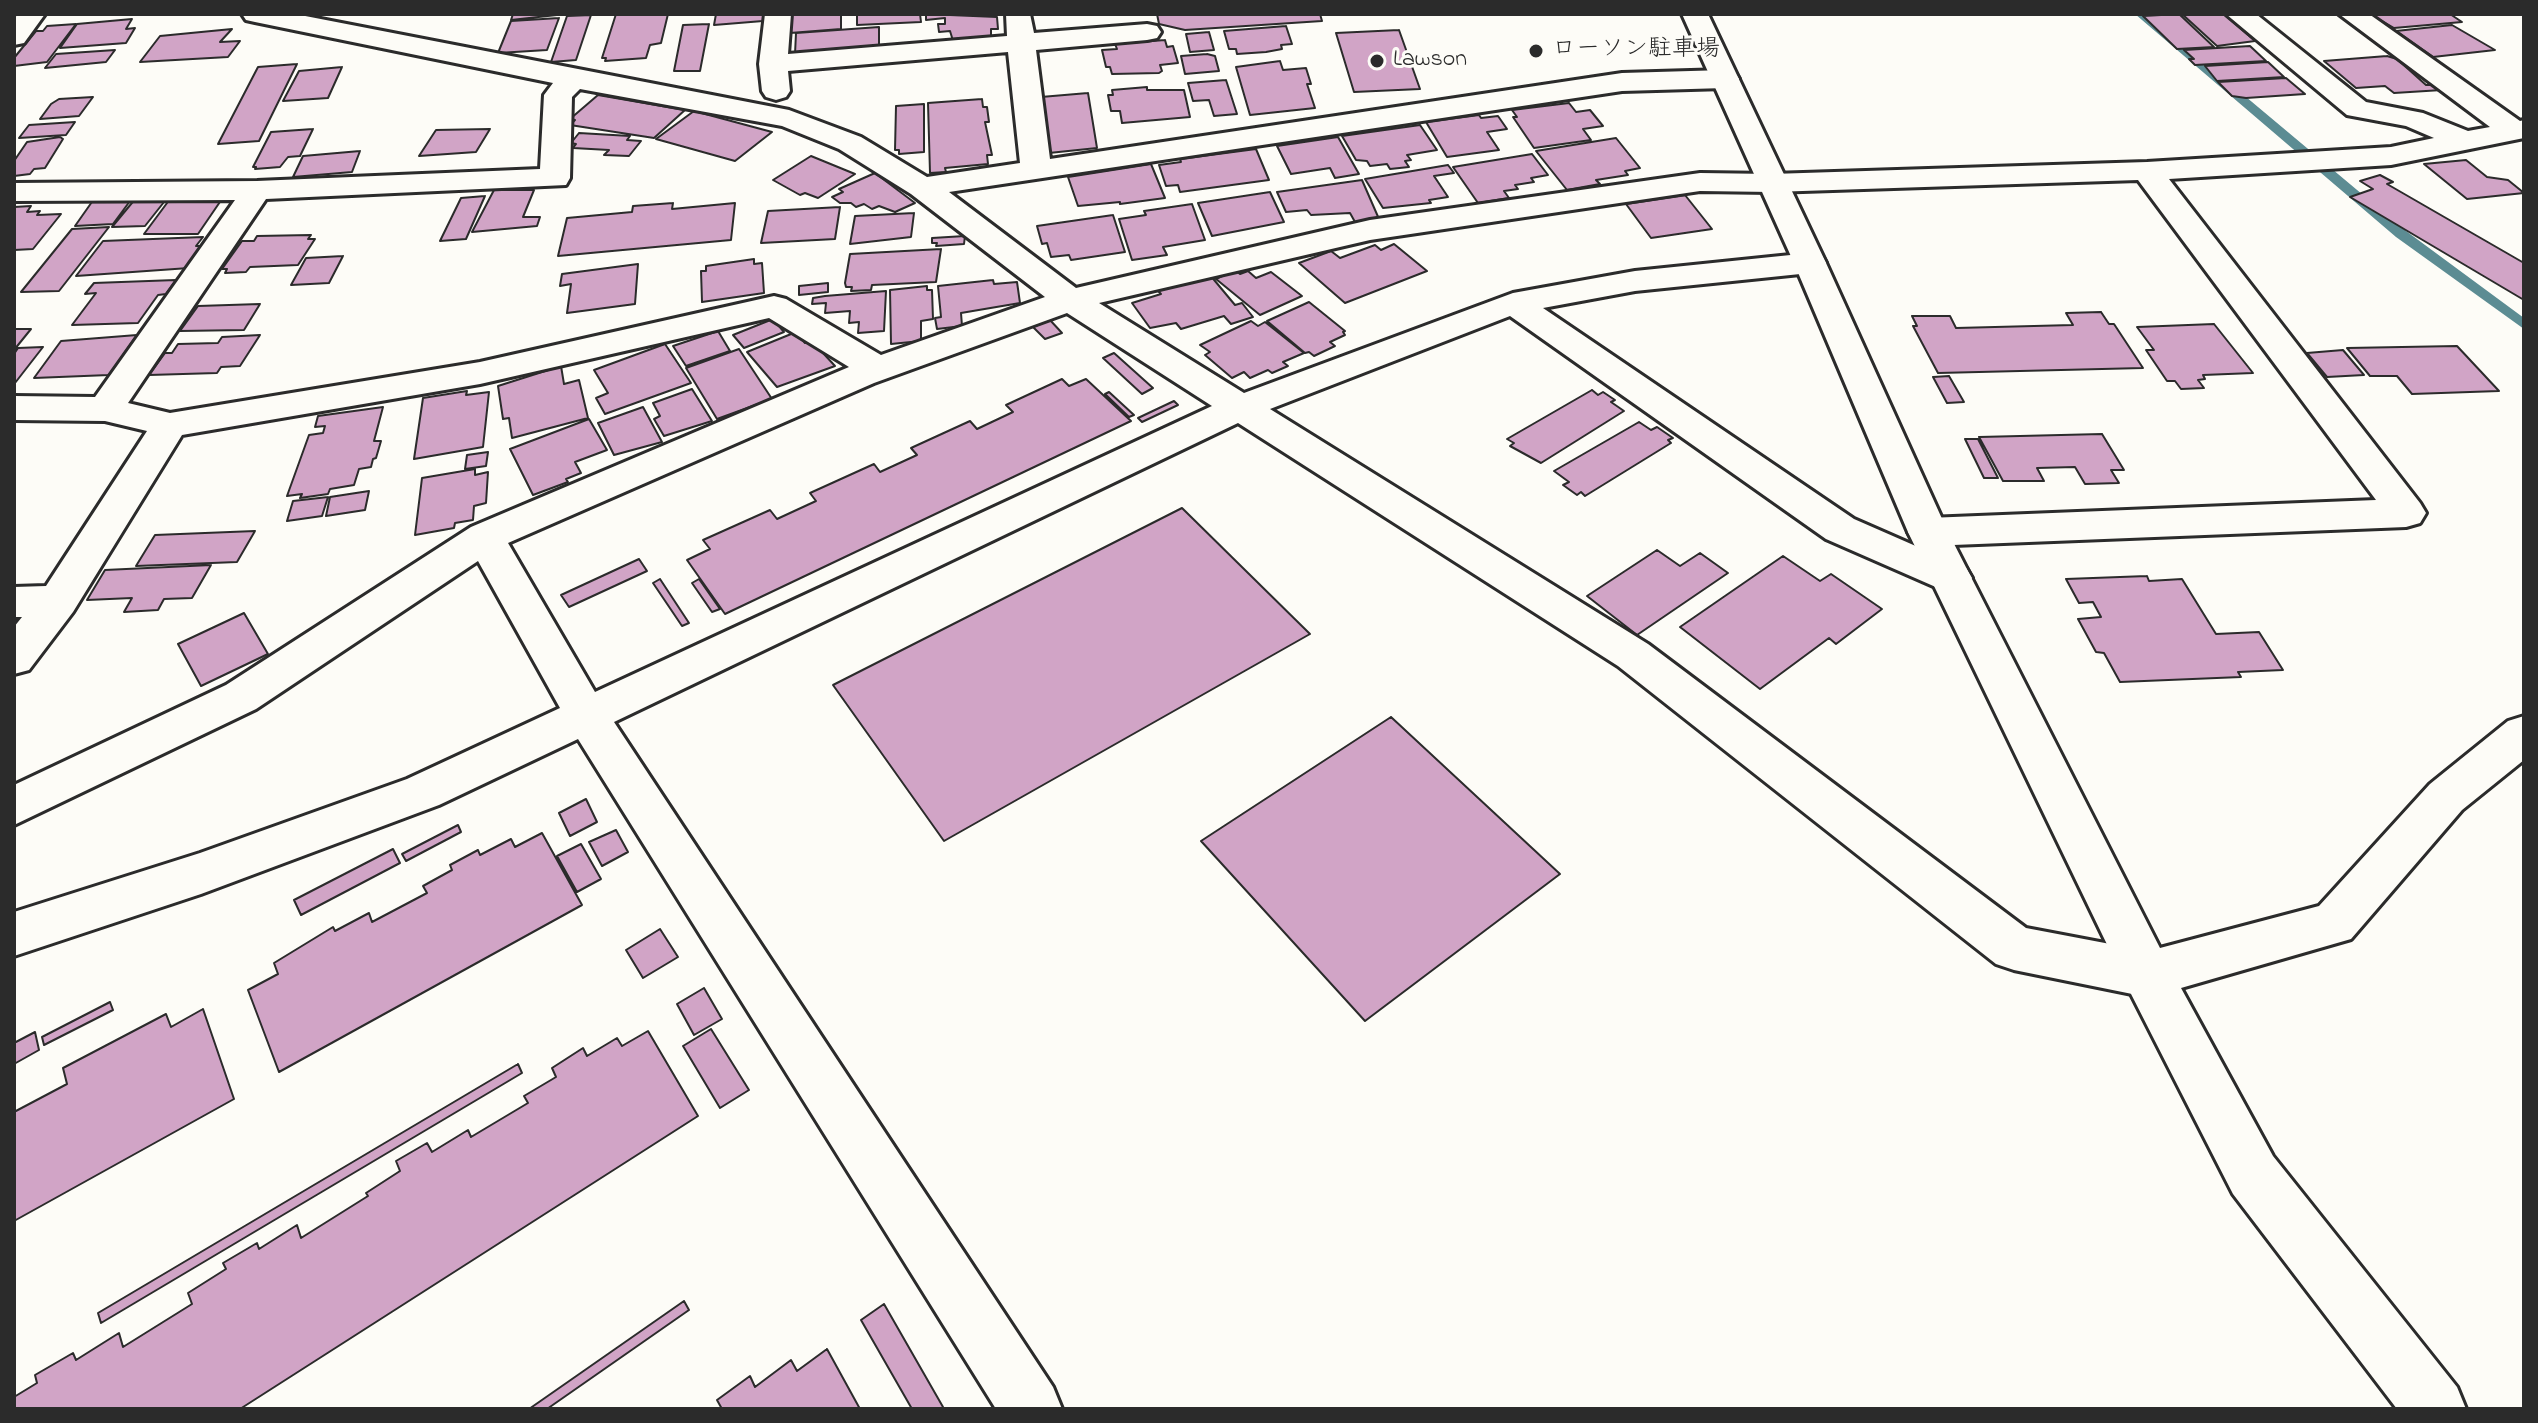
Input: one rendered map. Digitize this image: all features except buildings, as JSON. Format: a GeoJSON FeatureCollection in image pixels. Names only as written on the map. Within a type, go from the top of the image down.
{"type":"FeatureCollection","features":[{"type":"Feature","properties":{"kind":"street"},"geometry":{"type":"LineString","coordinates":[[14,37],[32,14]]}},
{"type":"Feature","properties":{"kind":"street"},"geometry":{"type":"LineString","coordinates":[[255,14],[778,117],[850,143],[922,187],[1070,300],[1633,655],[2014,948],[2147,974],[2334,924],[2446,797],[2524,734]]}},
{"type":"Feature","properties":{"kind":"street"},"geometry":{"type":"LineString","coordinates":[[778,14],[773,64],[778,117]]}},
{"type":"Feature","properties":{"kind":"street"},"geometry":{"type":"LineString","coordinates":[[1018,14],[1036,170]]}},
{"type":"Feature","properties":{"kind":"street"},"geometry":{"type":"LineString","coordinates":[[1695,14],[1810,263],[1928,532],[2147,974],[2253,1175],[2435,1409]]}},
{"type":"Feature","properties":{"kind":"street"},"geometry":{"type":"LineString","coordinates":[[2239,14],[2357,109],[2413,119],[2463,140]]}},
{"type":"Feature","properties":{"kind":"street"},"geometry":{"type":"LineString","coordinates":[[2352,14],[2518,129]]}},
{"type":"Feature","properties":{"kind":"street"},"geometry":{"type":"LineString","coordinates":[[773,64],[1147,32]]}},
{"type":"Feature","properties":{"kind":"street"},"geometry":{"type":"LineString","coordinates":[[14,192],[257,190],[555,178],[558,95],[574,79]]}},
{"type":"Feature","properties":{"kind":"street"},"geometry":{"type":"LineString","coordinates":[[922,187],[1622,82],[1725,79]]}},
{"type":"Feature","properties":{"kind":"street"},"geometry":{"type":"LineString","coordinates":[[14,806],[241,697],[485,537],[878,369],[1070,300],[1370,230],[1700,182],[1772,183],[2147,171],[2391,156],[2518,129]]}},
{"type":"Feature","properties":{"kind":"street"},"geometry":{"type":"LineString","coordinates":[[1928,532],[2406,513],[2147,171]]}},
{"type":"Feature","properties":{"kind":"street"},"geometry":{"type":"LineString","coordinates":[[105,409],[257,190]]}},
{"type":"Feature","properties":{"kind":"street"},"geometry":{"type":"LineString","coordinates":[[14,934],[201,873],[423,792],[1239,408],[1513,303],[1635,281],[1810,263]]}},
{"type":"Feature","properties":{"kind":"street"},"geometry":{"type":"LineString","coordinates":[[1513,303],[1840,529],[1952,578]]}},
{"type":"Feature","properties":{"kind":"street"},"geometry":{"type":"LineString","coordinates":[[14,408],[105,409],[170,425],[480,373],[774,306],[878,369]]}},
{"type":"Feature","properties":{"kind":"street"},"geometry":{"type":"LineString","coordinates":[[14,658],[58,601],[170,425]]}},
{"type":"Feature","properties":{"kind":"street"},"geometry":{"type":"LineString","coordinates":[[485,537],[587,717],[1031,1409]]}},
{"type":"Feature","properties":{"kind":"street"},"geometry":{"type":"LineString","coordinates":[[14,602],[58,601]]}},
{"type":"Feature","properties":{"kind":"waterway"},"geometry":{"type":"LineString","coordinates":[[2140,14],[2401,234],[2524,325]]}},
{"type":"Feature","properties":{"kind":"place","name":"ローソン駐車場"},"geometry":{"type":"Point","coordinates":[1536,51]}},
{"type":"Feature","properties":{"kind":"place","name":"Lawson"},"geometry":{"type":"Point","coordinates":[1377,61]}}]}
